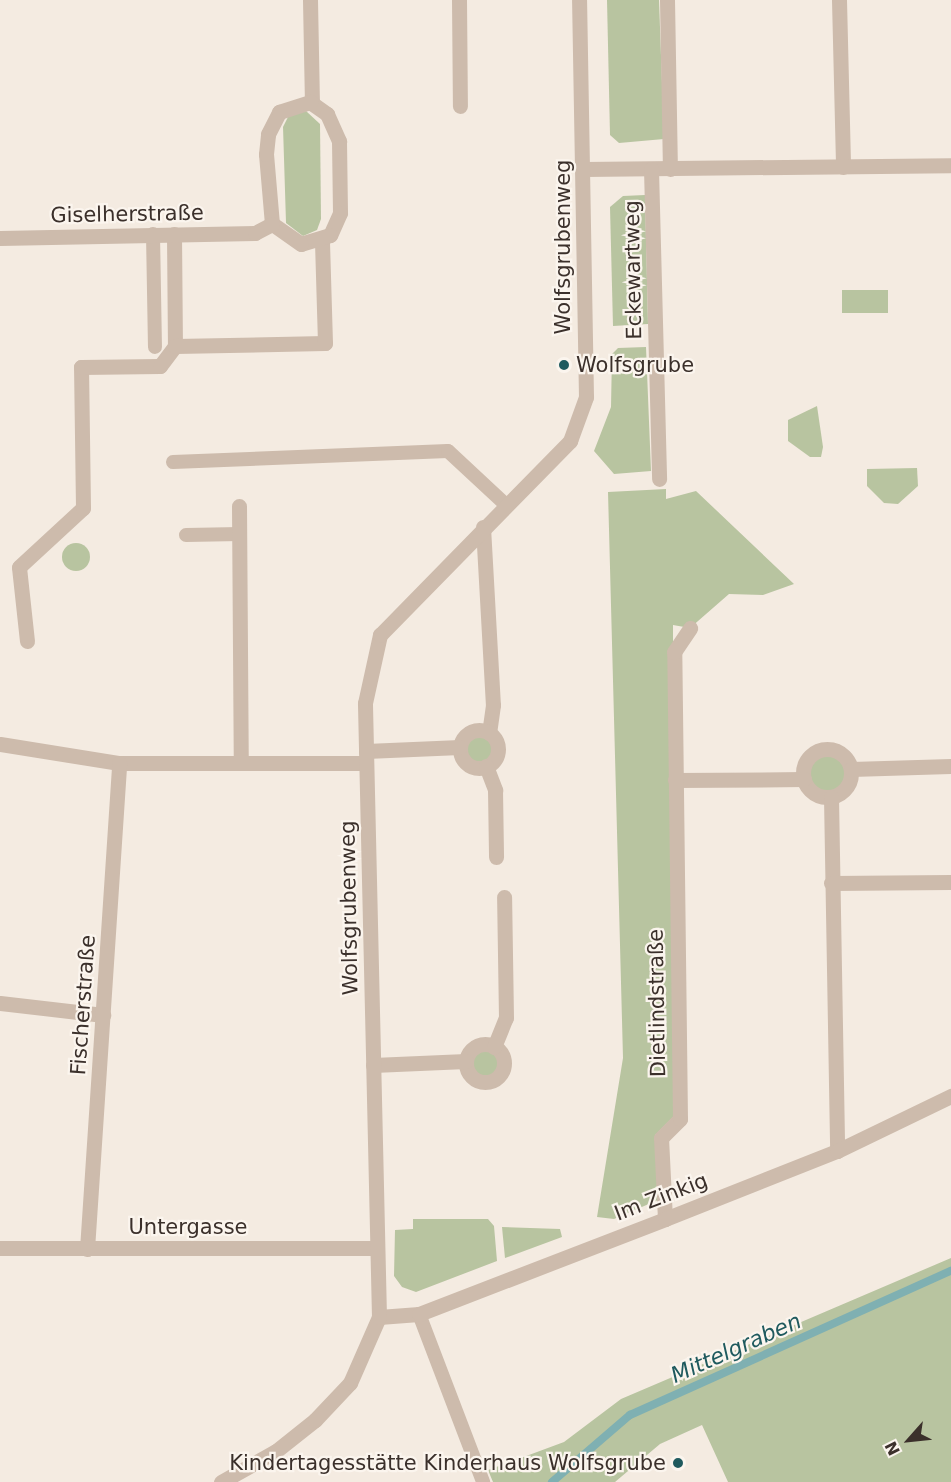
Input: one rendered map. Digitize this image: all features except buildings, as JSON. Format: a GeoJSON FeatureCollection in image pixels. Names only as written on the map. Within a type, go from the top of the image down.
{"type":"FeatureCollection","features":[{"type":"Feature","properties":{"kind":"street"},"geometry":{"type":"LineString","coordinates":[[175,346],[325,343],[322,240],[340,213],[339,141],[327,114],[312,97],[310,0]]}},
{"type":"Feature","properties":{"kind":"street"},"geometry":{"type":"LineString","coordinates":[[459,0],[460,106]]}},
{"type":"Feature","properties":{"kind":"street","name":"Wolfsgrubenweg"},"geometry":{"type":"LineString","coordinates":[[221,1482],[276,1451],[343,1390],[371,1344],[379,1317],[365,703],[380,635],[505,504],[570,441],[586,397],[584,169],[579,0]]}},
{"type":"Feature","properties":{"kind":"street"},"geometry":{"type":"LineString","coordinates":[[667,0],[670,168]]}},
{"type":"Feature","properties":{"kind":"street"},"geometry":{"type":"LineString","coordinates":[[839,0],[843,167]]}},
{"type":"Feature","properties":{"kind":"street"},"geometry":{"type":"LineString","coordinates":[[312,97],[291,104],[271,123],[266,154],[272,224],[292,242],[322,240]]}},
{"type":"Feature","properties":{"kind":"street"},"geometry":{"type":"LineString","coordinates":[[584,169],[951,165]]}},
{"type":"Feature","properties":{"kind":"street","name":"Eckewartweg"},"geometry":{"type":"LineString","coordinates":[[651,169],[659,479]]}},
{"type":"Feature","properties":{"kind":"street","name":"Giselherstraße"},"geometry":{"type":"LineString","coordinates":[[0,238],[255,233],[272,224]]}},
{"type":"Feature","properties":{"kind":"street"},"geometry":{"type":"LineString","coordinates":[[27,641],[19,567],[83,508],[81,368],[160,366],[175,346],[174,234]]}},
{"type":"Feature","properties":{"kind":"street"},"geometry":{"type":"LineString","coordinates":[[239,506],[241,763]]}},
{"type":"Feature","properties":{"kind":"street"},"geometry":{"type":"LineString","coordinates":[[483,527],[493,705],[489,733],[497,753],[486,766]]}},
{"type":"Feature","properties":{"kind":"street","name":"Dietlindstraße"},"geometry":{"type":"LineString","coordinates":[[665,1218],[661,1138],[680,1119],[674,652],[690,628]]}},
{"type":"Feature","properties":{"kind":"street"},"geometry":{"type":"LineString","coordinates":[[460,747],[470,732],[489,733]]}},
{"type":"Feature","properties":{"kind":"street"},"geometry":{"type":"LineString","coordinates":[[0,744],[119,763],[241,763],[366,757],[460,747]]}},
{"type":"Feature","properties":{"kind":"street"},"geometry":{"type":"LineString","coordinates":[[460,747],[467,764],[486,766]]}},
{"type":"Feature","properties":{"kind":"street"},"geometry":{"type":"LineString","coordinates":[[822,750],[837,751],[851,769],[847,787],[831,796],[812,791],[804,779],[805,764],[822,750]]}},
{"type":"Feature","properties":{"kind":"street","name":"Fischerstraße"},"geometry":{"type":"LineString","coordinates":[[87,1249],[119,763]]}},
{"type":"Feature","properties":{"kind":"street"},"geometry":{"type":"LineString","coordinates":[[486,766],[495,790],[496,857]]}},
{"type":"Feature","properties":{"kind":"street"},"geometry":{"type":"LineString","coordinates":[[851,769],[951,766]]}},
{"type":"Feature","properties":{"kind":"street"},"geometry":{"type":"LineString","coordinates":[[675,780],[804,779]]}},
{"type":"Feature","properties":{"kind":"street"},"geometry":{"type":"LineString","coordinates":[[831,796],[837,1151]]}},
{"type":"Feature","properties":{"kind":"street"},"geometry":{"type":"LineString","coordinates":[[831,883],[951,882]]}},
{"type":"Feature","properties":{"kind":"street"},"geometry":{"type":"LineString","coordinates":[[494,1047],[506,1018],[504,897]]}},
{"type":"Feature","properties":{"kind":"street"},"geometry":{"type":"LineString","coordinates":[[0,1003],[103,1015]]}},
{"type":"Feature","properties":{"kind":"street"},"geometry":{"type":"LineString","coordinates":[[466,1061],[476,1046],[494,1047]]}},
{"type":"Feature","properties":{"kind":"street"},"geometry":{"type":"LineString","coordinates":[[466,1061],[478,1081],[496,1078],[504,1062],[494,1047]]}},
{"type":"Feature","properties":{"kind":"street"},"geometry":{"type":"LineString","coordinates":[[373,1065],[466,1061]]}},
{"type":"Feature","properties":{"kind":"street","name":"Im Zinkig"},"geometry":{"type":"LineString","coordinates":[[379,1317],[418,1314],[837,1151],[951,1096]]}},
{"type":"Feature","properties":{"kind":"street","name":"Untergasse"},"geometry":{"type":"LineString","coordinates":[[0,1248],[376,1248]]}},
{"type":"Feature","properties":{"kind":"lane"},"geometry":{"type":"LineString","coordinates":[[153,234],[155,347]]}},
{"type":"Feature","properties":{"kind":"lane"},"geometry":{"type":"LineString","coordinates":[[173,462],[448,451],[505,504]]}},
{"type":"Feature","properties":{"kind":"lane"},"geometry":{"type":"LineString","coordinates":[[186,536],[240,534]]}},
{"type":"Feature","properties":{"kind":"lane"},"geometry":{"type":"LineString","coordinates":[[418,1314],[483,1482]]}},
{"type":"Feature","properties":{"kind":"green space"},"geometry":{"type":"Polygon","coordinates":[[[607,0],[659,0],[664,139],[619,143],[610,135],[607,0]]]}},
{"type":"Feature","properties":{"kind":"green space"},"geometry":{"type":"Polygon","coordinates":[[[306,111],[320,124],[321,219],[317,230],[303,236],[286,223],[283,127],[289,115],[306,111]]]}},
{"type":"Feature","properties":{"kind":"green space"},"geometry":{"type":"Polygon","coordinates":[[[645,195],[648,324],[613,326],[610,207],[623,196],[645,195]]]}},
{"type":"Feature","properties":{"kind":"green space"},"geometry":{"type":"Polygon","coordinates":[[[842,290],[888,290],[888,313],[842,313],[842,290]]]}},
{"type":"Feature","properties":{"kind":"green space"},"geometry":{"type":"Polygon","coordinates":[[[646,347],[651,471],[614,474],[594,451],[611,407],[612,354],[618,348],[646,347]]]}},
{"type":"Feature","properties":{"kind":"green space"},"geometry":{"type":"Polygon","coordinates":[[[817,406],[823,447],[821,457],[810,457],[788,441],[788,420],[817,406]]]}},
{"type":"Feature","properties":{"kind":"green space"},"geometry":{"type":"Polygon","coordinates":[[[917,468],[918,486],[898,504],[884,503],[867,486],[867,469],[917,468]]]}},
{"type":"Feature","properties":{"kind":"green space"},"geometry":{"type":"Polygon","coordinates":[[[666,489],[666,499],[696,491],[794,584],[763,595],[729,594],[690,628],[673,625],[674,1116],[655,1135],[658,1200],[614,1219],[597,1217],[623,1058],[608,492],[666,489]]]}},
{"type":"Feature","properties":{"kind":"green space"},"geometry":{"type":"Polygon","coordinates":[[[76,543],[86,547],[90,557],[86,567],[76,571],[66,567],[62,557],[66,547],[76,543]]]}},
{"type":"Feature","properties":{"kind":"green space"},"geometry":{"type":"Polygon","coordinates":[[[479,730],[492,736],[498,749],[492,762],[479,768],[466,762],[460,749],[466,736],[479,730]]]}},
{"type":"Feature","properties":{"kind":"green space"},"geometry":{"type":"Polygon","coordinates":[[[827,749],[844,756],[851,773],[844,790],[827,797],[810,790],[803,773],[810,756],[827,749]]]}},
{"type":"Feature","properties":{"kind":"green space"},"geometry":{"type":"Polygon","coordinates":[[[485,1044],[498,1050],[504,1063],[498,1076],[485,1082],[472,1076],[466,1063],[472,1050],[485,1044]]]}},
{"type":"Feature","properties":{"kind":"green space"},"geometry":{"type":"Polygon","coordinates":[[[413,1219],[488,1219],[494,1226],[497,1261],[416,1292],[402,1287],[394,1276],[395,1230],[413,1229],[413,1219]]]}},
{"type":"Feature","properties":{"kind":"green space"},"geometry":{"type":"Polygon","coordinates":[[[502,1227],[560,1229],[562,1237],[505,1258],[502,1227]]]}},
{"type":"Feature","properties":{"kind":"green space"},"geometry":{"type":"Polygon","coordinates":[[[951,1258],[951,1482],[728,1482],[702,1425],[660,1444],[615,1482],[493,1482],[488,1470],[564,1442],[621,1399],[951,1258]]]}},
{"type":"Feature","properties":{"kind":"waterway","name":"Mittelgraben"},"geometry":{"type":"LineString","coordinates":[[552,1482],[630,1415],[951,1271]]}},
{"type":"Feature","properties":{"kind":"place","name":"Wolfsgrube"},"geometry":{"type":"Point","coordinates":[564,365]}},
{"type":"Feature","properties":{"kind":"place","name":"Kindertagesstätte Kinderhaus Wolfsgrube"},"geometry":{"type":"Point","coordinates":[678,1463]}}]}
